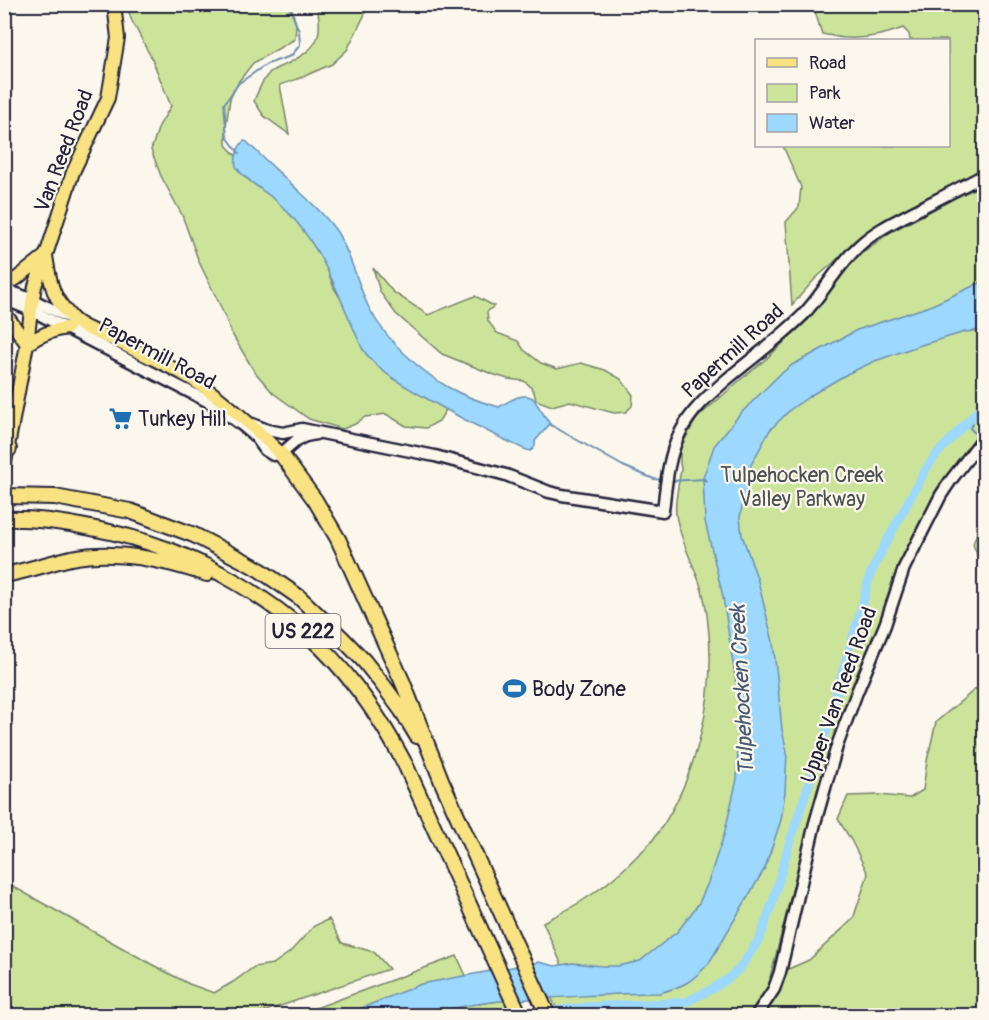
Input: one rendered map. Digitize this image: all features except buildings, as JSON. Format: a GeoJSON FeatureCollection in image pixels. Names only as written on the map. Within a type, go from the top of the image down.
{"type":"FeatureCollection","features":[{"type":"Feature","properties":{"kind":"highway"},"geometry":{"type":"LineString","coordinates":[[281,454],[315,500],[338,539],[403,683],[442,782]]}},
{"type":"Feature","properties":{"kind":"highway","name":"US 222"},"geometry":{"type":"LineString","coordinates":[[4,496],[55,497],[130,511],[194,535],[260,570],[299,597],[322,618],[364,661],[402,711],[442,782],[548,1016]]}},
{"type":"Feature","properties":{"kind":"highway","name":"US 222"},"geometry":{"type":"LineString","coordinates":[[4,519],[58,522],[117,533],[162,547],[203,564],[259,597],[293,622],[328,654],[356,687],[390,737],[405,764],[520,1016]]}},
{"type":"Feature","properties":{"kind":"highway"},"geometry":{"type":"LineString","coordinates":[[4,576],[74,558],[129,555],[193,569],[259,597]]}},
{"type":"Feature","properties":{"kind":"main road","name":"Van Reed Road"},"geometry":{"type":"LineString","coordinates":[[4,468],[27,344],[35,286],[75,165],[108,98],[118,38],[114,4]]}},
{"type":"Feature","properties":{"kind":"main road","name":"Papermill Road"},"geometry":{"type":"LineString","coordinates":[[249,423],[276,432],[284,433],[302,429],[435,456],[506,475],[562,495],[663,511],[668,468],[673,449],[687,419],[716,389],[804,314],[860,244],[893,222],[984,175]]}},
{"type":"Feature","properties":{"kind":"main road"},"geometry":{"type":"LineString","coordinates":[[4,283],[16,279],[46,255]]}},
{"type":"Feature","properties":{"kind":"main road"},"geometry":{"type":"LineString","coordinates":[[4,312],[27,344],[41,335],[71,324],[50,284],[46,255]]}},
{"type":"Feature","properties":{"kind":"main road","name":"Papermill Road"},"geometry":{"type":"LineString","coordinates":[[4,289],[71,324],[180,372],[216,396],[249,423],[281,454]]}},
{"type":"Feature","properties":{"kind":"main road","name":"Papermill Road"},"geometry":{"type":"LineString","coordinates":[[4,299],[32,305]]}},
{"type":"Feature","properties":{"kind":"main road","name":"Papermill Road"},"geometry":{"type":"LineString","coordinates":[[71,324],[211,404],[243,426],[256,437],[265,450],[273,455],[281,454],[297,440],[313,434],[322,434]]}},
{"type":"Feature","properties":{"kind":"main road","name":"Upper Van Reed Road"},"geometry":{"type":"LineString","coordinates":[[756,1016],[777,980],[815,823],[837,746],[885,625],[904,568],[941,495],[984,437]]}},
{"type":"Feature","properties":{"kind":"green space"},"geometry":{"type":"Polygon","coordinates":[[[127,5],[175,5],[192,13],[202,5],[291,5],[296,25],[295,39],[253,63],[239,81],[230,99],[226,145],[236,156],[273,182],[322,255],[334,288],[351,315],[447,408],[439,421],[426,428],[406,426],[386,414],[365,417],[343,429],[309,419],[273,393],[254,371],[232,334],[199,262],[182,215],[161,176],[151,150],[159,126],[171,106],[152,59],[131,19],[127,5]]]}},
{"type":"Feature","properties":{"kind":"green space"},"geometry":{"type":"Polygon","coordinates":[[[317,5],[366,5],[365,14],[347,50],[332,64],[280,85],[289,134],[264,116],[254,101],[262,82],[270,72],[306,53],[316,41],[319,27],[317,5]]]}},
{"type":"Feature","properties":{"kind":"green space"},"geometry":{"type":"Polygon","coordinates":[[[813,5],[984,5],[984,168],[862,237],[815,279],[792,305],[786,222],[799,207],[801,187],[783,147],[950,147],[950,39],[910,39],[909,34],[903,28],[882,35],[860,38],[822,34],[813,5]]]}},
{"type":"Feature","properties":{"kind":"green space","name":"Tulpehocken Creek Valley Parkway"},"geometry":{"type":"Polygon","coordinates":[[[984,184],[984,432],[943,482],[895,576],[877,629],[841,714],[817,791],[770,977],[809,960],[853,919],[868,874],[838,819],[848,796],[879,795],[910,798],[923,790],[936,722],[979,686],[984,676],[984,1015],[560,1015],[551,997],[578,996],[575,995],[543,922],[581,902],[604,886],[652,841],[681,793],[700,738],[709,680],[708,619],[703,593],[683,541],[676,515],[676,498],[681,469],[680,448],[697,418],[809,319],[844,272],[863,252],[891,232],[984,184]]]}},
{"type":"Feature","properties":{"kind":"green space"},"geometry":{"type":"Polygon","coordinates":[[[373,268],[393,292],[428,315],[475,296],[494,306],[487,312],[488,321],[497,333],[518,341],[524,350],[541,363],[557,369],[581,363],[605,370],[621,379],[633,395],[632,406],[626,412],[614,413],[570,401],[552,406],[536,400],[534,392],[524,381],[492,374],[442,354],[396,314],[380,292],[373,268]]]}},
{"type":"Feature","properties":{"kind":"green space"},"geometry":{"type":"Polygon","coordinates":[[[984,523],[984,573],[973,544],[979,527],[984,523]]]}},
{"type":"Feature","properties":{"kind":"green space"},"geometry":{"type":"Polygon","coordinates":[[[5,882],[151,964],[189,984],[214,993],[254,967],[273,964],[290,952],[314,926],[329,919],[342,943],[374,952],[389,969],[254,1015],[5,1015],[5,882]]]}},
{"type":"Feature","properties":{"kind":"green space"},"geometry":{"type":"Polygon","coordinates":[[[457,956],[479,1004],[505,1000],[512,1015],[294,1016],[457,956]]]}},
{"type":"Feature","properties":{"kind":"water"},"geometry":{"type":"Polygon","coordinates":[[[244,141],[310,201],[333,226],[347,250],[373,314],[390,338],[416,364],[448,387],[499,407],[520,397],[533,398],[550,424],[535,441],[533,449],[530,451],[524,449],[448,411],[398,382],[375,364],[362,348],[324,264],[305,233],[292,216],[238,170],[236,156],[244,141]]]}},
{"type":"Feature","properties":{"kind":"water","name":"Tulpehocken Creek"},"geometry":{"type":"Polygon","coordinates":[[[984,281],[984,330],[965,332],[918,346],[875,361],[847,374],[791,409],[770,430],[751,465],[740,517],[742,535],[758,581],[773,642],[782,730],[787,752],[785,792],[781,820],[765,868],[709,963],[698,975],[687,982],[660,993],[504,1001],[473,1004],[430,1015],[342,1016],[421,984],[539,962],[555,966],[573,963],[619,966],[640,961],[678,931],[699,903],[708,883],[724,835],[737,779],[739,703],[723,597],[705,521],[703,478],[714,446],[740,414],[792,365],[857,330],[930,306],[984,281]]]}},
{"type":"Feature","properties":{"kind":"waterway"},"geometry":{"type":"LineString","coordinates":[[239,153],[227,137],[224,104],[239,83],[267,64],[291,56],[300,45],[299,31],[288,4]]}},
{"type":"Feature","properties":{"kind":"waterway"},"geometry":{"type":"LineString","coordinates":[[515,1016],[585,1007],[686,1002],[712,989],[740,968],[760,938],[773,901],[789,844],[828,726],[870,575],[926,469],[936,455],[984,404]]}},
{"type":"Feature","properties":{"kind":"waterway"},"geometry":{"type":"LineString","coordinates":[[971,418],[973,422],[970,428],[978,437]]}},
{"type":"Feature","properties":{"kind":"waterway"},"geometry":{"type":"LineString","coordinates":[[549,424],[623,466],[662,480]]}},
{"type":"Feature","properties":{"kind":"waterway"},"geometry":{"type":"LineString","coordinates":[[670,481],[704,479],[706,481]]}},
{"type":"Feature","properties":{"kind":"place","name":"Turkey Hill"},"geometry":{"type":"Point","coordinates":[120,419]}},
{"type":"Feature","properties":{"kind":"place","name":"Body Zone"},"geometry":{"type":"Point","coordinates":[514,689]}}]}
